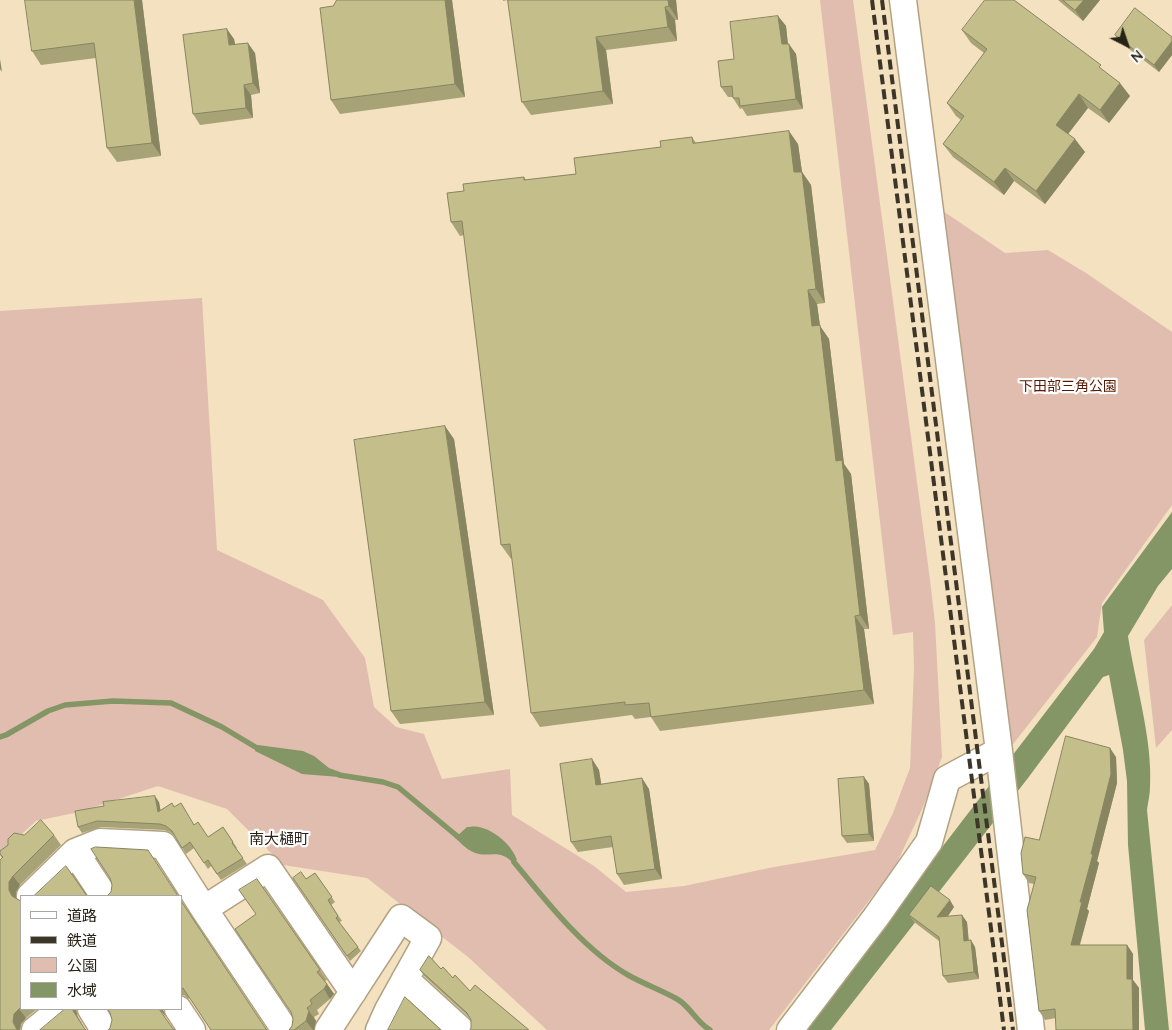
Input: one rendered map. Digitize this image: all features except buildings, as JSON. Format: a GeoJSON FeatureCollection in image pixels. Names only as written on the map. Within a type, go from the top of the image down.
{"type":"FeatureCollection","features":[{"type":"Feature","properties":{"kind":"street"},"geometry":{"type":"LineString","coordinates":[[903,0],[999,751],[1031,1030]]}},
{"type":"Feature","properties":{"kind":"street"},"geometry":{"type":"LineString","coordinates":[[790,1030],[876,917],[929,842],[947,779],[999,751]]}},
{"type":"Feature","properties":{"kind":"street"},"geometry":{"type":"LineString","coordinates":[[31,895],[75,852],[100,842],[163,845],[286,1030]]}},
{"type":"Feature","properties":{"kind":"street"},"geometry":{"type":"LineString","coordinates":[[75,852],[103,895]]}},
{"type":"Feature","properties":{"kind":"street"},"geometry":{"type":"LineString","coordinates":[[204,909],[268,868],[353,992]]}},
{"type":"Feature","properties":{"kind":"street"},"geometry":{"type":"LineString","coordinates":[[328,1030],[400,918],[428,938],[379,1030]]}},
{"type":"Feature","properties":{"kind":"street"},"geometry":{"type":"LineString","coordinates":[[405,979],[461,1030]]}},
{"type":"Feature","properties":{"kind":"street"},"geometry":{"type":"LineString","coordinates":[[35,1030],[60,1010]]}},
{"type":"Feature","properties":{"kind":"street"},"geometry":{"type":"LineString","coordinates":[[92,1010],[104,1030]]}},
{"type":"Feature","properties":{"kind":"street"},"geometry":{"type":"LineString","coordinates":[[179,1010],[192,1030]]}},
{"type":"Feature","properties":{"kind":"green space"},"geometry":{"type":"Polygon","coordinates":[[[820,0],[853,0],[930,580],[935,623],[942,757],[923,807],[895,867],[769,1030],[547,1030],[468,957],[367,878],[283,865],[227,809],[158,786],[79,812],[36,821],[0,854],[0,311],[202,298],[217,550],[323,600],[365,658],[374,707],[396,727],[424,734],[442,779],[510,769],[512,815],[594,866],[626,892],[684,886],[774,867],[875,850],[893,813],[910,768],[914,668],[913,632],[893,635],[820,0]]]}},
{"type":"Feature","properties":{"kind":"green space","name":"下田部三角公園"},"geometry":{"type":"Polygon","coordinates":[[[940,209],[1005,253],[1048,250],[1086,273],[1172,332],[1172,505],[1102,603],[1097,637],[1010,748],[940,209]]]}},
{"type":"Feature","properties":{"kind":"green space"},"geometry":{"type":"Polygon","coordinates":[[[1172,605],[1172,730],[1156,748],[1144,640],[1172,605]]]}},
{"type":"Feature","properties":{"kind":"water"},"geometry":{"type":"Polygon","coordinates":[[[1172,512],[1172,569],[1158,586],[1128,636],[1149,750],[1150,787],[1147,810],[1169,1030],[1145,1030],[1128,845],[1127,781],[1109,675],[1103,677],[1028,778],[831,1030],[802,1030],[1094,649],[1104,632],[1102,607],[1172,512]]]}},
{"type":"Feature","properties":{"kind":"water"},"geometry":{"type":"Polygon","coordinates":[[[258,745],[303,751],[314,756],[329,768],[340,772],[339,777],[302,774],[255,751],[258,745]]]}},
{"type":"Feature","properties":{"kind":"water"},"geometry":{"type":"Polygon","coordinates":[[[467,827],[479,827],[491,831],[507,844],[517,860],[512,862],[502,855],[482,854],[469,850],[455,838],[467,827]]]}},
{"type":"Feature","properties":{"kind":"waterway"},"geometry":{"type":"LineString","coordinates":[[0,737],[48,711],[65,705],[113,701],[171,703],[222,727],[257,748]]}},
{"type":"Feature","properties":{"kind":"waterway"},"geometry":{"type":"LineString","coordinates":[[339,775],[383,782],[398,787],[457,836]]}},
{"type":"Feature","properties":{"kind":"waterway"},"geometry":{"type":"LineString","coordinates":[[514,862],[566,924],[596,952],[628,975],[682,1002],[710,1030]]}},
{"type":"Feature","properties":{"kind":"railway"},"geometry":{"type":"LineString","coordinates":[[872,0],[1004,1030]]}},
{"type":"Feature","properties":{"kind":"railway"},"geometry":{"type":"LineString","coordinates":[[882,0],[1013,1030]]}},
{"type":"Feature","properties":{"kind":"district","name":"南大樋町"},"geometry":{"type":"Point","coordinates":[279,839]}}]}
